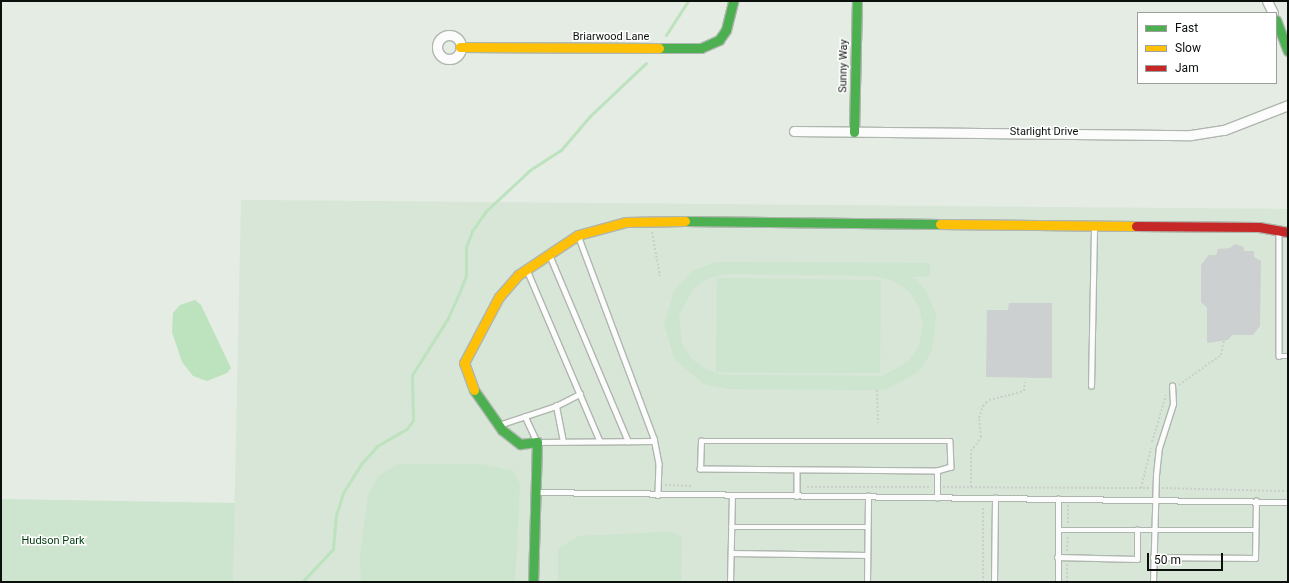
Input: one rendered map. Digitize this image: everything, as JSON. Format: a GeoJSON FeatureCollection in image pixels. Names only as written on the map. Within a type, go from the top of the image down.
{"type":"FeatureCollection","features":[{"type":"Feature","properties":{"kind":"street","name":"Briarwood Lane"},"geometry":{"type":"LineString","coordinates":[[460,48],[701,48],[722,35],[733,1]]}},
{"type":"Feature","properties":{"kind":"street","name":"Sunny Way"},"geometry":{"type":"LineString","coordinates":[[854,132],[857,1]]}},
{"type":"Feature","properties":{"kind":"street"},"geometry":{"type":"LineString","coordinates":[[1267,1],[1272,12]]}},
{"type":"Feature","properties":{"kind":"street"},"geometry":{"type":"LineString","coordinates":[[1277,23],[1288,51]]}},
{"type":"Feature","properties":{"kind":"street","name":"Starlight Drive"},"geometry":{"type":"LineString","coordinates":[[794,131],[1191,135],[1224,130],[1288,105]]}},
{"type":"Feature","properties":{"kind":"street"},"geometry":{"type":"LineString","coordinates":[[533,582],[537,442],[520,444],[499,424],[477,397],[464,363],[499,297],[526,269],[548,252],[578,235],[626,222],[650,221],[1094,225],[1283,231]]}},
{"type":"Feature","properties":{"kind":"lane"},"geometry":{"type":"LineString","coordinates":[[1091,386],[1094,225]]}},
{"type":"Feature","properties":{"kind":"lane"},"geometry":{"type":"LineString","coordinates":[[1283,231],[1279,356],[1288,356]]}},
{"type":"Feature","properties":{"kind":"lane"},"geometry":{"type":"LineString","coordinates":[[578,235],[654,441],[659,464],[658,495]]}},
{"type":"Feature","properties":{"kind":"lane"},"geometry":{"type":"LineString","coordinates":[[548,252],[628,441]]}},
{"type":"Feature","properties":{"kind":"lane"},"geometry":{"type":"LineString","coordinates":[[526,269],[600,441]]}},
{"type":"Feature","properties":{"kind":"lane"},"geometry":{"type":"LineString","coordinates":[[1153,582],[1155,488],[1159,448],[1173,404],[1172,388]]}},
{"type":"Feature","properties":{"kind":"lane"},"geometry":{"type":"LineString","coordinates":[[499,424],[556,406],[580,394]]}},
{"type":"Feature","properties":{"kind":"lane"},"geometry":{"type":"LineString","coordinates":[[556,406],[564,442]]}},
{"type":"Feature","properties":{"kind":"lane"},"geometry":{"type":"LineString","coordinates":[[526,416],[537,442],[654,441]]}},
{"type":"Feature","properties":{"kind":"lane"},"geometry":{"type":"LineString","coordinates":[[701,441],[950,441],[951,467],[937,471],[700,469],[701,441]]}},
{"type":"Feature","properties":{"kind":"lane"},"geometry":{"type":"LineString","coordinates":[[797,470],[797,496]]}},
{"type":"Feature","properties":{"kind":"lane"},"geometry":{"type":"LineString","coordinates":[[937,471],[937,498]]}},
{"type":"Feature","properties":{"kind":"lane"},"geometry":{"type":"LineString","coordinates":[[535,492],[732,496],[868,496],[1288,502]]}},
{"type":"Feature","properties":{"kind":"lane"},"geometry":{"type":"LineString","coordinates":[[730,582],[732,496]]}},
{"type":"Feature","properties":{"kind":"lane"},"geometry":{"type":"LineString","coordinates":[[867,582],[868,496]]}},
{"type":"Feature","properties":{"kind":"lane"},"geometry":{"type":"LineString","coordinates":[[994,582],[996,498]]}},
{"type":"Feature","properties":{"kind":"lane"},"geometry":{"type":"LineString","coordinates":[[1058,499],[1058,582]]}},
{"type":"Feature","properties":{"kind":"lane"},"geometry":{"type":"LineString","coordinates":[[1153,557],[1255,558],[1256,501]]}},
{"type":"Feature","properties":{"kind":"lane"},"geometry":{"type":"LineString","coordinates":[[731,527],[867,527]]}},
{"type":"Feature","properties":{"kind":"lane"},"geometry":{"type":"LineString","coordinates":[[1058,530],[1255,530]]}},
{"type":"Feature","properties":{"kind":"lane"},"geometry":{"type":"LineString","coordinates":[[1057,557],[1137,559],[1137,530]]}},
{"type":"Feature","properties":{"kind":"lane"},"geometry":{"type":"LineString","coordinates":[[731,553],[868,555]]}},
{"type":"Feature","properties":{"kind":"path"},"geometry":{"type":"LineString","coordinates":[[650,221],[660,276]]}},
{"type":"Feature","properties":{"kind":"path"},"geometry":{"type":"LineString","coordinates":[[1141,488],[1163,398],[1172,388],[1221,355],[1224,340]]}},
{"type":"Feature","properties":{"kind":"path"},"geometry":{"type":"LineString","coordinates":[[971,487],[971,451],[981,437],[979,418],[983,406],[989,400],[1024,391],[1025,382]]}},
{"type":"Feature","properties":{"kind":"path"},"geometry":{"type":"LineString","coordinates":[[877,390],[878,423]]}},
{"type":"Feature","properties":{"kind":"path"},"geometry":{"type":"LineString","coordinates":[[658,484],[695,486]]}},
{"type":"Feature","properties":{"kind":"path"},"geometry":{"type":"LineString","coordinates":[[798,487],[1155,488],[1288,491]]}},
{"type":"Feature","properties":{"kind":"path"},"geometry":{"type":"LineString","coordinates":[[983,508],[983,582]]}},
{"type":"Feature","properties":{"kind":"shaded area"},"geometry":{"type":"Polygon","coordinates":[[[241,200],[1288,209],[1288,582],[233,582],[241,200]]]}},
{"type":"Feature","properties":{"kind":"shaded area"},"geometry":{"type":"Polygon","coordinates":[[[195,300],[201,305],[231,368],[227,373],[207,381],[193,376],[182,362],[172,332],[173,313],[180,305],[195,300]]]}},
{"type":"Feature","properties":{"kind":"green space"},"geometry":{"type":"Polygon","coordinates":[[[716,262],[930,263],[930,276],[913,277],[926,291],[936,314],[932,351],[918,372],[885,390],[727,389],[704,384],[675,360],[664,325],[675,289],[693,271],[716,262]],[[727,274],[709,278],[693,289],[679,315],[682,344],[693,360],[709,371],[727,375],[883,376],[908,362],[919,346],[923,327],[919,307],[909,291],[892,280],[873,276],[727,274]]]}},
{"type":"Feature","properties":{"kind":"green space"},"geometry":{"type":"Polygon","coordinates":[[[717,278],[881,280],[880,373],[716,372],[717,278]]]}},
{"type":"Feature","properties":{"kind":"green space"},"geometry":{"type":"Polygon","coordinates":[[[398,464],[482,464],[514,471],[520,484],[515,582],[361,582],[360,556],[368,496],[378,476],[398,464]]]}},
{"type":"Feature","properties":{"kind":"green space","name":"Hudson Park"},"geometry":{"type":"Polygon","coordinates":[[[1,499],[235,503],[233,582],[1,582],[1,499]]]}},
{"type":"Feature","properties":{"kind":"green space"},"geometry":{"type":"Polygon","coordinates":[[[671,532],[682,537],[681,582],[558,582],[558,549],[578,536],[671,532]]]}},
{"type":"Feature","properties":{"kind":"building"},"geometry":{"type":"Polygon","coordinates":[[[1235,244],[1244,247],[1244,251],[1254,251],[1254,257],[1261,261],[1260,326],[1253,335],[1232,335],[1228,340],[1207,343],[1207,308],[1201,302],[1201,265],[1209,255],[1216,255],[1218,249],[1230,248],[1235,244]]]}},
{"type":"Feature","properties":{"kind":"building"},"geometry":{"type":"Polygon","coordinates":[[[1009,303],[1052,303],[1052,378],[986,377],[987,310],[1008,310],[1009,303]]]}},
{"type":"Feature","properties":{"kind":"waterway"},"geometry":{"type":"LineString","coordinates":[[666,35],[688,1]]}},
{"type":"Feature","properties":{"kind":"waterway"},"geometry":{"type":"LineString","coordinates":[[302,582],[333,549],[336,515],[343,493],[361,464],[377,446],[407,429],[413,420],[412,375],[448,318],[460,291],[466,275],[466,247],[472,231],[486,211],[530,170],[561,150],[590,116],[646,63]]}},
{"type":"Feature","properties":{"kind":"traffic: fast"},"geometry":{"type":"LineString","coordinates":[[659,48],[701,48],[719,40],[726,30],[733,1]]}},
{"type":"Feature","properties":{"kind":"traffic: fast"},"geometry":{"type":"LineString","coordinates":[[854,132],[857,1]]}},
{"type":"Feature","properties":{"kind":"traffic: fast"},"geometry":{"type":"LineString","coordinates":[[1277,23],[1288,51]]}},
{"type":"Feature","properties":{"kind":"traffic: fast"},"geometry":{"type":"LineString","coordinates":[[685,221],[940,224]]}},
{"type":"Feature","properties":{"kind":"traffic: fast"},"geometry":{"type":"LineString","coordinates":[[474,390],[502,430],[520,444],[537,442],[533,582]]}},
{"type":"Feature","properties":{"kind":"traffic: slow"},"geometry":{"type":"LineString","coordinates":[[460,47],[659,48]]}},
{"type":"Feature","properties":{"kind":"traffic: slow"},"geometry":{"type":"LineString","coordinates":[[474,390],[464,363],[499,297],[518,275],[578,235],[626,222],[685,221]]}},
{"type":"Feature","properties":{"kind":"traffic: slow"},"geometry":{"type":"LineString","coordinates":[[940,224],[1136,226]]}},
{"type":"Feature","properties":{"kind":"traffic: jam"},"geometry":{"type":"LineString","coordinates":[[1136,226],[1259,227],[1288,232]]}}]}
